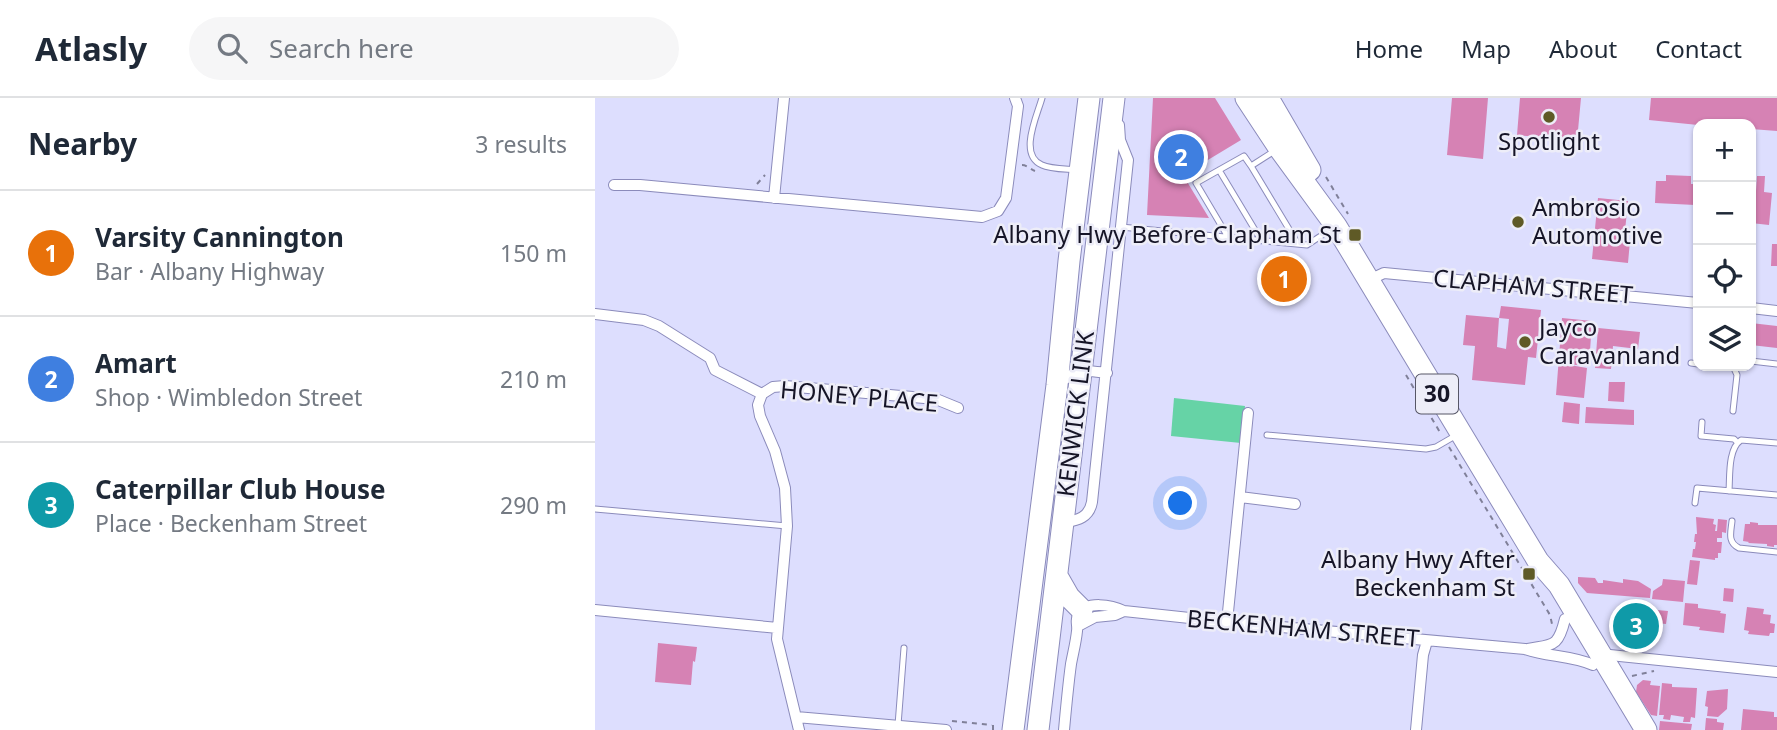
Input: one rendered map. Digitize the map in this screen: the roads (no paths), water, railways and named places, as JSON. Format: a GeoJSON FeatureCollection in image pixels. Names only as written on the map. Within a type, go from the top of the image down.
{"type":"FeatureCollection","features":[{"type":"Feature","properties":{"kind":"highway","name":"KENWICK LINK"},"geometry":{"type":"LineString","coordinates":[[1013,730],[1090,98]]}},
{"type":"Feature","properties":{"kind":"highway","name":"KENWICK LINK"},"geometry":{"type":"LineString","coordinates":[[1038,730],[1105,173],[1117,98]]}},
{"type":"Feature","properties":{"kind":"highway","name":"30"},"geometry":{"type":"LineString","coordinates":[[1246,98],[1279,148],[1343,220]]}},
{"type":"Feature","properties":{"kind":"highway","name":"30"},"geometry":{"type":"LineString","coordinates":[[1268,98],[1318,185],[1343,220],[1369,280],[1453,437],[1538,561],[1559,584],[1632,730]]}},
{"type":"Feature","properties":{"kind":"highway","name":"30"},"geometry":{"type":"LineString","coordinates":[[1538,561],[1559,625],[1596,660],[1646,730]]}},
{"type":"Feature","properties":{"kind":"highway"},"geometry":{"type":"LineString","coordinates":[[1057,576],[1080,618]]}},
{"type":"Feature","properties":{"kind":"street"},"geometry":{"type":"LineString","coordinates":[[774,198],[784,98]]}},
{"type":"Feature","properties":{"kind":"street"},"geometry":{"type":"LineString","coordinates":[[614,185],[640,185],[982,217],[998,211],[1006,198],[1019,106],[1015,98]]}},
{"type":"Feature","properties":{"kind":"street"},"geometry":{"type":"LineString","coordinates":[[1063,523],[1085,516],[1091,507],[1128,160],[1119,133],[1121,102],[1117,98]]}},
{"type":"Feature","properties":{"kind":"street","name":"CLAPHAM STREET"},"geometry":{"type":"LineString","coordinates":[[1369,280],[1384,273],[1693,303]]}},
{"type":"Feature","properties":{"kind":"street"},"geometry":{"type":"LineString","coordinates":[[1756,309],[1777,311]]}},
{"type":"Feature","properties":{"kind":"street"},"geometry":{"type":"LineString","coordinates":[[595,314],[644,320],[659,326],[710,358],[715,370],[762,394],[758,405],[760,416],[775,451],[785,488],[787,526],[777,639],[799,730]]}},
{"type":"Feature","properties":{"kind":"street"},"geometry":{"type":"LineString","coordinates":[[1057,385],[1070,374],[1081,370],[1107,373]]}},
{"type":"Feature","properties":{"kind":"street","name":"HONEY PLACE"},"geometry":{"type":"LineString","coordinates":[[762,394],[773,387],[785,386],[936,399],[958,408]]}},
{"type":"Feature","properties":{"kind":"street"},"geometry":{"type":"LineString","coordinates":[[1227,622],[1248,413]]}},
{"type":"Feature","properties":{"kind":"street"},"geometry":{"type":"LineString","coordinates":[[1240,497],[1295,504]]}},
{"type":"Feature","properties":{"kind":"street","name":"BECKENHAM STREET"},"geometry":{"type":"LineString","coordinates":[[1080,618],[1098,605],[1124,611],[1227,622],[1525,649],[1553,644],[1560,635],[1559,625]]}},
{"type":"Feature","properties":{"kind":"street"},"geometry":{"type":"LineString","coordinates":[[595,610],[778,628]]}},
{"type":"Feature","properties":{"kind":"street"},"geometry":{"type":"LineString","coordinates":[[1064,730],[1080,618],[1115,615],[1124,611]]}},
{"type":"Feature","properties":{"kind":"street"},"geometry":{"type":"LineString","coordinates":[[1416,730],[1423,655],[1427,641]]}},
{"type":"Feature","properties":{"kind":"street","name":"BECKENHAM STREET"},"geometry":{"type":"LineString","coordinates":[[1525,649],[1538,654],[1580,659],[1777,672]]}},
{"type":"Feature","properties":{"kind":"street"},"geometry":{"type":"LineString","coordinates":[[796,717],[946,730]]}},
{"type":"Feature","properties":{"kind":"lane"},"geometry":{"type":"LineString","coordinates":[[1042,98],[1029,146],[1032,157],[1041,165],[1105,173]]}},
{"type":"Feature","properties":{"kind":"lane"},"geometry":{"type":"LineString","coordinates":[[1251,166],[1279,148]]}},
{"type":"Feature","properties":{"kind":"lane"},"geometry":{"type":"LineString","coordinates":[[1228,237],[1196,183],[1244,156],[1298,244]]}},
{"type":"Feature","properties":{"kind":"lane"},"geometry":{"type":"LineString","coordinates":[[1219,170],[1261,240]]}},
{"type":"Feature","properties":{"kind":"lane"},"geometry":{"type":"LineString","coordinates":[[1121,227],[1307,245],[1343,220]]}},
{"type":"Feature","properties":{"kind":"lane"},"geometry":{"type":"LineString","coordinates":[[1756,362],[1777,364]]}},
{"type":"Feature","properties":{"kind":"lane"},"geometry":{"type":"LineString","coordinates":[[1734,371],[1737,375],[1734,411]]}},
{"type":"Feature","properties":{"kind":"lane"},"geometry":{"type":"LineString","coordinates":[[1702,422],[1701,436],[1734,439],[1737,442]]}},
{"type":"Feature","properties":{"kind":"lane"},"geometry":{"type":"LineString","coordinates":[[1267,435],[1426,449],[1436,447],[1453,437]]}},
{"type":"Feature","properties":{"kind":"lane"},"geometry":{"type":"LineString","coordinates":[[1729,491],[1733,451],[1737,442],[1747,440],[1777,443]]}},
{"type":"Feature","properties":{"kind":"lane"},"geometry":{"type":"LineString","coordinates":[[1695,503],[1696,488],[1777,495]]}},
{"type":"Feature","properties":{"kind":"lane"},"geometry":{"type":"LineString","coordinates":[[595,509],[787,526]]}},
{"type":"Feature","properties":{"kind":"lane"},"geometry":{"type":"LineString","coordinates":[[1732,521],[1730,540],[1734,545],[1739,548],[1777,552]]}},
{"type":"Feature","properties":{"kind":"lane"},"geometry":{"type":"LineString","coordinates":[[898,726],[904,648]]}},
{"type":"Feature","properties":{"kind":"place","name":"Spotlight"},"geometry":{"type":"Point","coordinates":[1549,117]}},
{"type":"Feature","properties":{"kind":"place","name":"Amart"},"geometry":{"type":"Point","coordinates":[1181,157]}},
{"type":"Feature","properties":{"kind":"place","name":"Ambrosio Automotive"},"geometry":{"type":"Point","coordinates":[1518,222]}},
{"type":"Feature","properties":{"kind":"place","name":"Albany Hwy Before Clapham St"},"geometry":{"type":"Point","coordinates":[1355,235]}},
{"type":"Feature","properties":{"kind":"place","name":"Varsity Cannington"},"geometry":{"type":"Point","coordinates":[1284,279]}},
{"type":"Feature","properties":{"kind":"place","name":"Jayco Caravanland"},"geometry":{"type":"Point","coordinates":[1525,342]}},
{"type":"Feature","properties":{"kind":"place","name":"Albany Hwy After Beckenham St"},"geometry":{"type":"Point","coordinates":[1529,574]}},
{"type":"Feature","properties":{"kind":"place","name":"Caterpillar Club House"},"geometry":{"type":"Point","coordinates":[1636,626]}}]}
